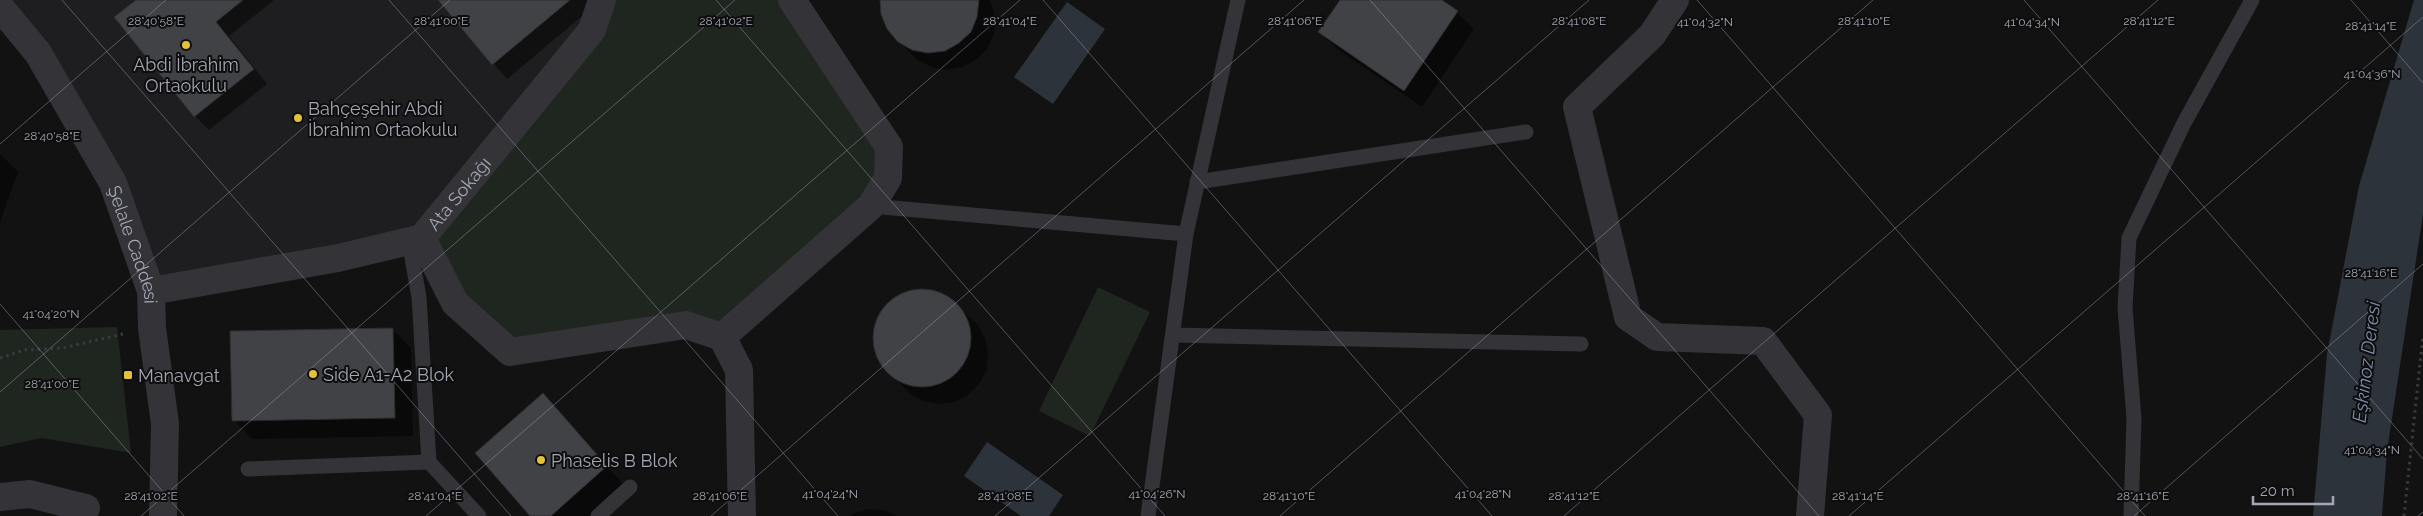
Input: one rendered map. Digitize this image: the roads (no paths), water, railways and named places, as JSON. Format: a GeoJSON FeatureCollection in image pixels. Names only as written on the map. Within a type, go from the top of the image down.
{"type":"FeatureCollection","features":[{"type":"Feature","properties":{"kind":"street"},"geometry":{"type":"LineString","coordinates":[[0,6],[5,0]]}},
{"type":"Feature","properties":{"kind":"street","name":"Ata Sokağı"},"geometry":{"type":"LineString","coordinates":[[151,291],[338,258],[416,240],[592,30],[602,0]]}},
{"type":"Feature","properties":{"kind":"street"},"geometry":{"type":"LineString","coordinates":[[722,337],[871,206],[888,178],[888,147],[792,0]]}},
{"type":"Feature","properties":{"kind":"street"},"geometry":{"type":"LineString","coordinates":[[1675,0],[1652,35],[1577,107],[1628,316],[1657,337],[1763,341],[1818,415],[1810,516]]}},
{"type":"Feature","properties":{"kind":"street","name":"Şelale Caddesi"},"geometry":{"type":"LineString","coordinates":[[0,6],[38,53],[113,183],[151,291],[152,328],[166,424],[163,516]]}},
{"type":"Feature","properties":{"kind":"street"},"geometry":{"type":"LineString","coordinates":[[416,240],[455,303],[510,352],[686,325],[722,337],[739,370],[742,516]]}},
{"type":"Feature","properties":{"kind":"street"},"geometry":{"type":"LineString","coordinates":[[0,497],[30,494],[86,508]]}},
{"type":"Feature","properties":{"kind":"lane"},"geometry":{"type":"LineString","coordinates":[[1148,516],[1186,234],[1238,0]]}},
{"type":"Feature","properties":{"kind":"lane"},"geometry":{"type":"LineString","coordinates":[[2131,516],[2134,418],[2125,308],[2129,238],[2184,123],[2252,0]]}},
{"type":"Feature","properties":{"kind":"lane"},"geometry":{"type":"LineString","coordinates":[[1197,182],[1526,132]]}},
{"type":"Feature","properties":{"kind":"lane"},"geometry":{"type":"LineString","coordinates":[[871,206],[1186,234]]}},
{"type":"Feature","properties":{"kind":"lane"},"geometry":{"type":"LineString","coordinates":[[416,240],[429,462],[479,516]]}},
{"type":"Feature","properties":{"kind":"lane"},"geometry":{"type":"LineString","coordinates":[[1173,335],[1581,344]]}},
{"type":"Feature","properties":{"kind":"lane"},"geometry":{"type":"LineString","coordinates":[[248,469],[429,462]]}},
{"type":"Feature","properties":{"kind":"lane"},"geometry":{"type":"LineString","coordinates":[[598,516],[630,487]]}},
{"type":"Feature","properties":{"kind":"water","name":"Eşkinoz Deresi"},"geometry":{"type":"Polygon","coordinates":[[[2414,0],[2423,0],[2423,214],[2387,451],[2382,516],[2313,516],[2327,354],[2359,186],[2414,0]]]}},
{"type":"Feature","properties":{"kind":"water"},"geometry":{"type":"Polygon","coordinates":[[[1067,2],[1105,29],[1053,104],[1014,77],[1067,2]]]}},
{"type":"Feature","properties":{"kind":"water"},"geometry":{"type":"Polygon","coordinates":[[[987,442],[1063,495],[1049,516],[1021,516],[964,476],[987,442]]]}},
{"type":"Feature","properties":{"kind":"place","name":"Abdi İbrahim Ortaokulu"},"geometry":{"type":"Point","coordinates":[186,45]}},
{"type":"Feature","properties":{"kind":"place","name":"Bahçeşehir Abdi İbrahim Ortaokulu"},"geometry":{"type":"Point","coordinates":[298,118]}},
{"type":"Feature","properties":{"kind":"place","name":"Side A1-A2 Blok"},"geometry":{"type":"Point","coordinates":[313,374]}},
{"type":"Feature","properties":{"kind":"place","name":"Manavgat"},"geometry":{"type":"Point","coordinates":[128,375]}},
{"type":"Feature","properties":{"kind":"place","name":"Phaselis B Blok"},"geometry":{"type":"Point","coordinates":[541,460]}}]}
